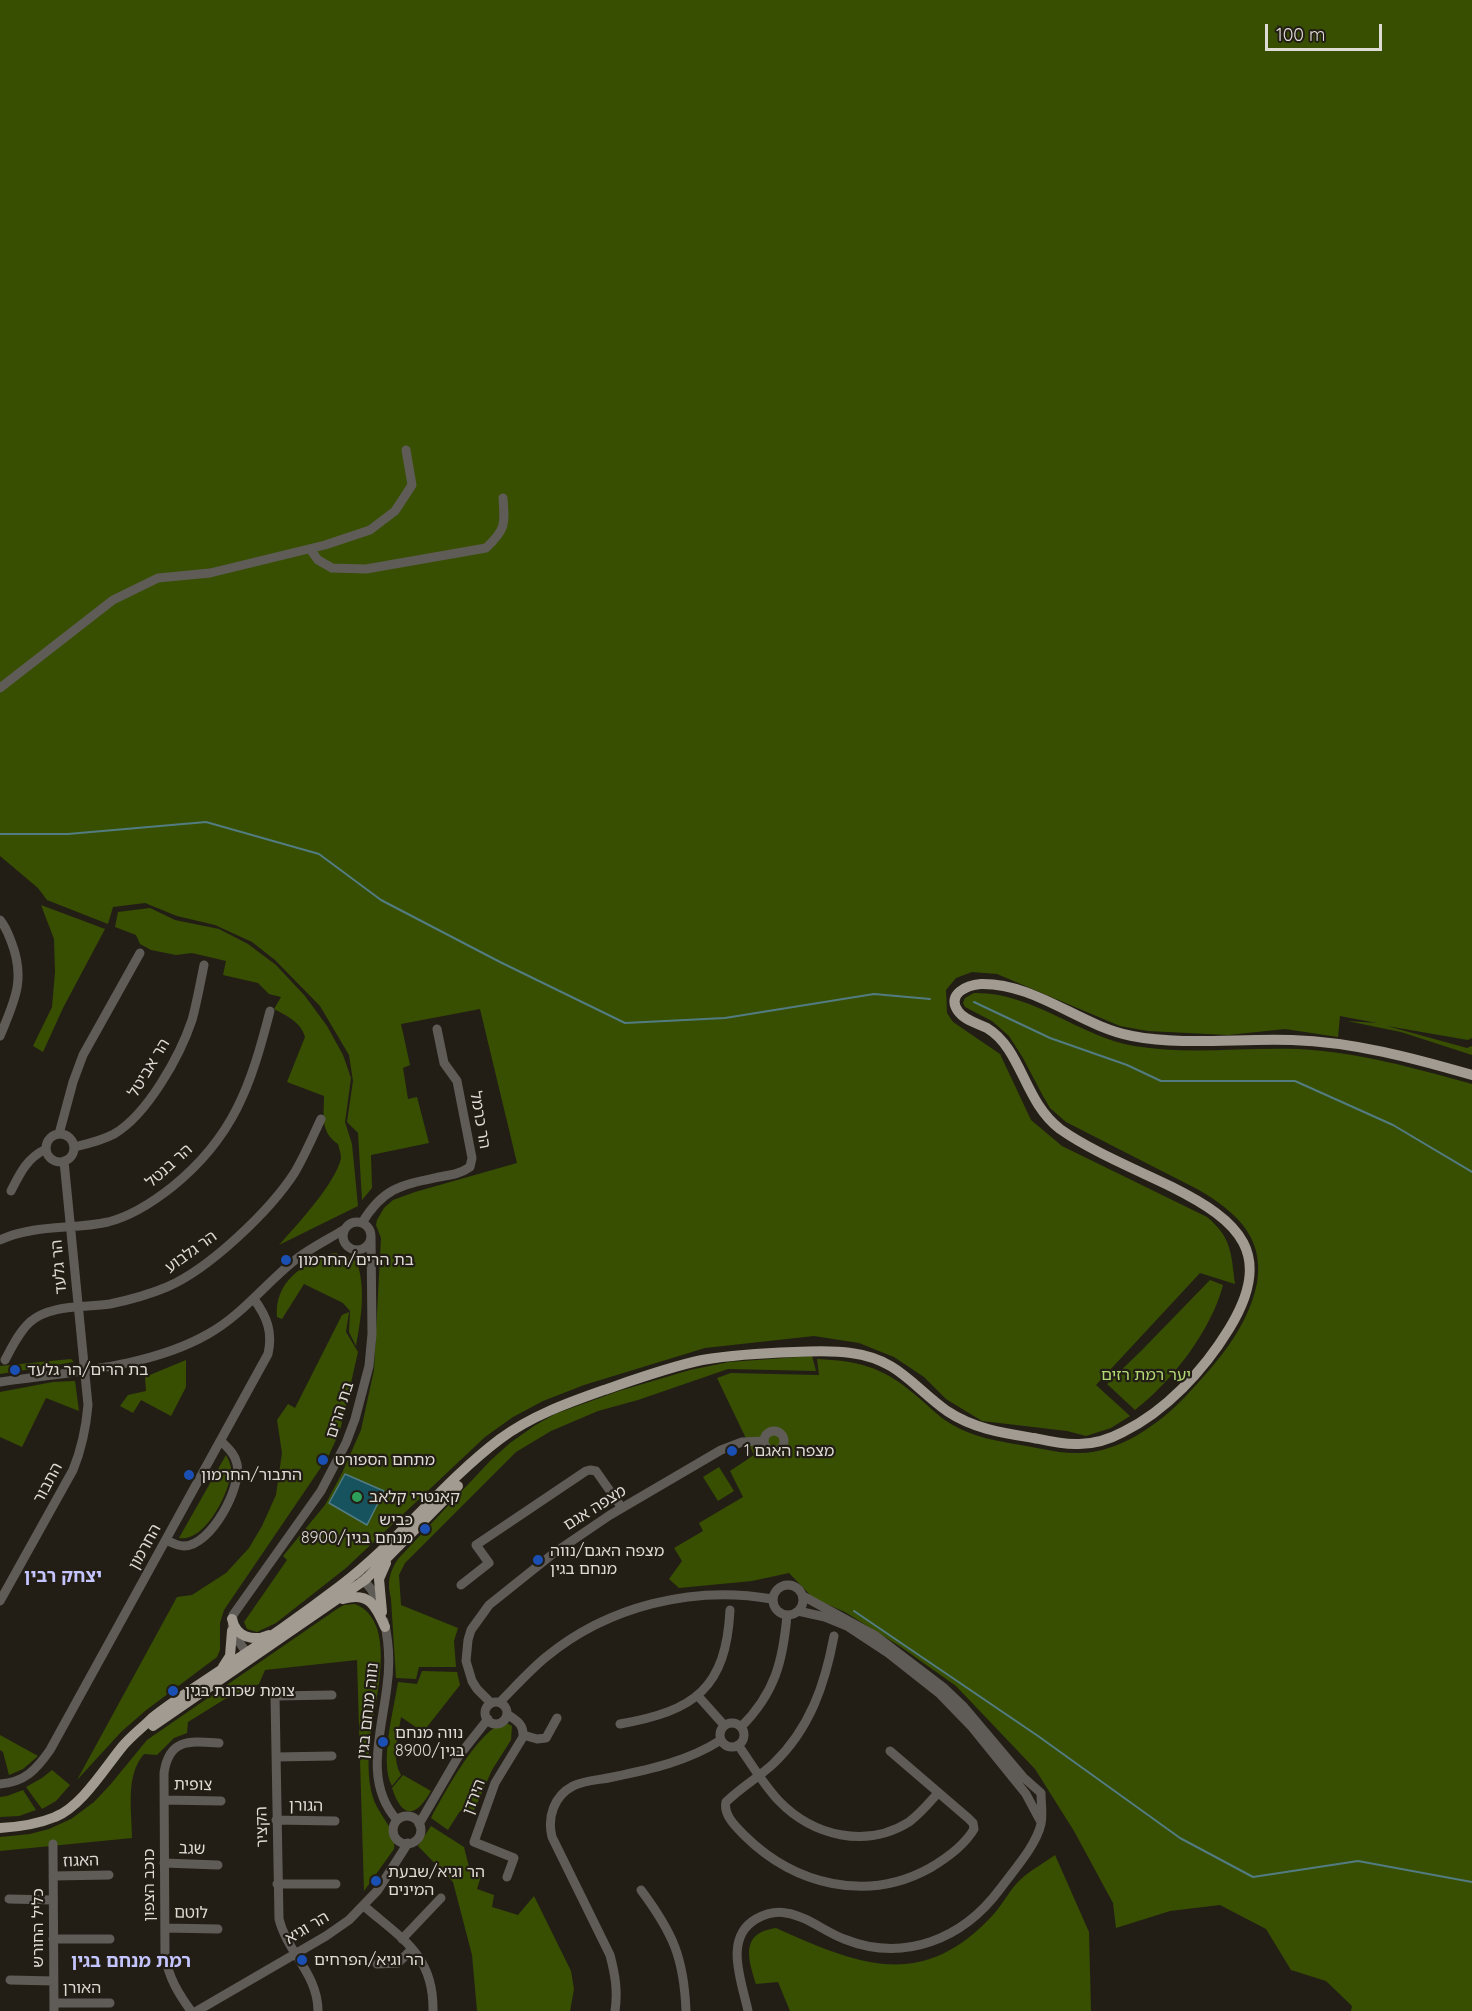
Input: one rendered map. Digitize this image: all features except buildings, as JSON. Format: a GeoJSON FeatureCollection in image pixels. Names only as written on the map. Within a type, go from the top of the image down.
{"type":"FeatureCollection","features":[{"type":"Feature","properties":{"kind":"main road"},"geometry":{"type":"LineString","coordinates":[[0,1828],[22,1826],[57,1817],[92,1786],[124,1744],[168,1706],[220,1671],[249,1656],[275,1633],[361,1577],[386,1547],[474,1460],[510,1432],[537,1417],[599,1392],[686,1364],[728,1356],[841,1351],[875,1358],[903,1373],[941,1406],[973,1425],[990,1430],[1068,1444],[1080,1444],[1121,1434],[1158,1410],[1212,1354],[1228,1331],[1243,1300],[1249,1273],[1246,1250],[1240,1237],[1234,1227],[1210,1208],[1076,1138],[1050,1121],[1035,1101],[1002,1042],[987,1028],[961,1016],[958,1012],[954,1005],[955,999],[963,988],[973,984],[984,984],[1020,991],[1041,998],[1096,1024],[1136,1037],[1176,1041],[1322,1042],[1372,1049],[1472,1075]]}},
{"type":"Feature","properties":{"kind":"main road"},"geometry":{"type":"LineString","coordinates":[[382,1612],[379,1588],[381,1572],[385,1564],[500,1443],[537,1417]]}},
{"type":"Feature","properties":{"kind":"main road"},"geometry":{"type":"LineString","coordinates":[[332,1604],[401,1545]]}},
{"type":"Feature","properties":{"kind":"main road"},"geometry":{"type":"LineString","coordinates":[[124,1744],[142,1734],[249,1656],[332,1604],[352,1596],[366,1599],[376,1607],[385,1627]]}},
{"type":"Feature","properties":{"kind":"main road"},"geometry":{"type":"LineString","coordinates":[[232,1619],[238,1632],[251,1638],[275,1633]]}},
{"type":"Feature","properties":{"kind":"main road"},"geometry":{"type":"LineString","coordinates":[[220,1671],[230,1656],[232,1631]]}},
{"type":"Feature","properties":{"kind":"street"},"geometry":{"type":"LineString","coordinates":[[0,688],[112,600],[158,578],[210,573],[310,549],[370,530],[395,511],[412,485],[406,450]]}},
{"type":"Feature","properties":{"kind":"street"},"geometry":{"type":"LineString","coordinates":[[310,549],[318,560],[333,568],[366,569],[486,548],[497,538],[505,524],[503,498]]}},
{"type":"Feature","properties":{"kind":"street"},"geometry":{"type":"LineString","coordinates":[[0,920],[5,926],[17,957],[19,982],[12,1009],[0,1036]]}},
{"type":"Feature","properties":{"kind":"street"},"geometry":{"type":"LineString","coordinates":[[59,1134],[83,1055],[140,953]]}},
{"type":"Feature","properties":{"kind":"street","name":"הר אביטל"},"geometry":{"type":"LineString","coordinates":[[74,1147],[114,1133],[146,1105],[174,1059],[191,1022],[204,965]]}},
{"type":"Feature","properties":{"kind":"street","name":"הר בנטל"},"geometry":{"type":"LineString","coordinates":[[0,1240],[23,1232],[108,1222],[146,1206],[175,1184],[208,1152],[230,1124],[256,1064],[270,1011]]}},
{"type":"Feature","properties":{"kind":"street","name":"הר כרמל"},"geometry":{"type":"LineString","coordinates":[[362,1223],[373,1206],[389,1191],[461,1172],[470,1167],[472,1158],[457,1081],[444,1063],[437,1029]]}},
{"type":"Feature","properties":{"kind":"street","name":"הר גלבוע"},"geometry":{"type":"LineString","coordinates":[[5,1360],[30,1322],[49,1312],[122,1302],[153,1293],[202,1267],[264,1212],[276,1198],[296,1171],[321,1119]]}},
{"type":"Feature","properties":{"kind":"street"},"geometry":{"type":"LineString","coordinates":[[11,1191],[28,1161],[46,1149],[50,1138],[59,1134],[71,1138],[74,1147],[72,1155],[64,1161],[55,1161],[46,1149]]}},
{"type":"Feature","properties":{"kind":"street","name":"הר גלעד"},"geometry":{"type":"LineString","coordinates":[[64,1161],[83,1370]]}},
{"type":"Feature","properties":{"kind":"street"},"geometry":{"type":"LineString","coordinates":[[0,1382],[146,1358],[189,1344],[210,1333],[243,1309],[295,1260],[352,1223],[362,1223],[368,1227],[371,1236],[366,1247],[350,1247],[333,1243],[316,1247]]}},
{"type":"Feature","properties":{"kind":"street"},"geometry":{"type":"LineString","coordinates":[[345,1229],[343,1237],[350,1247],[366,1260],[372,1275]]}},
{"type":"Feature","properties":{"kind":"street","name":"בת הרים"},"geometry":{"type":"LineString","coordinates":[[232,1619],[238,1607],[321,1491],[346,1443],[363,1395],[369,1366],[372,1334],[371,1236]]}},
{"type":"Feature","properties":{"kind":"street","name":"החרמון"},"geometry":{"type":"LineString","coordinates":[[0,1784],[19,1781],[38,1767],[50,1750],[268,1354],[271,1334],[268,1322],[254,1299]]}},
{"type":"Feature","properties":{"kind":"street","name":"התבור"},"geometry":{"type":"LineString","coordinates":[[0,1601],[74,1470],[81,1451],[88,1405],[83,1370]]}},
{"type":"Feature","properties":{"kind":"street","name":"מצפה אגם"},"geometry":{"type":"LineString","coordinates":[[496,1703],[477,1689],[466,1661],[468,1640],[476,1621],[489,1605],[554,1553],[622,1508],[721,1450],[741,1442],[764,1441]]}},
{"type":"Feature","properties":{"kind":"street"},"geometry":{"type":"LineString","coordinates":[[166,1540],[185,1546],[194,1544],[203,1538],[223,1513],[236,1482],[238,1467],[231,1451],[221,1442]]}},
{"type":"Feature","properties":{"kind":"street"},"geometry":{"type":"LineString","coordinates":[[461,1585],[489,1563],[476,1545],[586,1471],[596,1471],[622,1508]]}},
{"type":"Feature","properties":{"kind":"street","name":"נווה מנחם בגין"},"geometry":{"type":"LineString","coordinates":[[361,1577],[372,1589],[382,1612],[385,1627],[389,1668],[377,1749],[377,1770],[385,1803],[397,1820]]}},
{"type":"Feature","properties":{"kind":"street"},"geometry":{"type":"LineString","coordinates":[[798,1611],[803,1603],[797,1588],[787,1585],[776,1590],[772,1599],[774,1607],[779,1612],[787,1615],[798,1611],[825,1617],[847,1626],[888,1653],[940,1694],[971,1726],[1026,1794],[1042,1823]]}},
{"type":"Feature","properties":{"kind":"street"},"geometry":{"type":"LineString","coordinates":[[496,1703],[505,1706],[507,1714],[505,1719],[499,1723],[492,1723],[488,1719],[486,1710],[531,1670],[583,1631],[618,1614],[653,1603],[698,1595],[736,1595],[772,1599]]}},
{"type":"Feature","properties":{"kind":"street"},"geometry":{"type":"LineString","coordinates":[[748,2011],[736,1947],[744,1929],[750,1923],[767,1914],[787,1913],[843,1939],[868,1946],[907,1947],[930,1942],[958,1930],[982,1911],[1036,1838],[1042,1823],[1041,1793],[1023,1777],[963,1706],[943,1687],[876,1636],[802,1596]]}},
{"type":"Feature","properties":{"kind":"street"},"geometry":{"type":"LineString","coordinates":[[620,1724],[666,1712],[698,1696],[712,1680],[723,1659],[729,1630],[730,1610]]}},
{"type":"Feature","properties":{"kind":"street"},"geometry":{"type":"LineString","coordinates":[[741,1727],[758,1710],[774,1681],[784,1642],[787,1615]]}},
{"type":"Feature","properties":{"kind":"street"},"geometry":{"type":"LineString","coordinates":[[232,1619],[232,1631],[249,1656]]}},
{"type":"Feature","properties":{"kind":"street"},"geometry":{"type":"LineString","coordinates":[[834,1636],[824,1681],[808,1719],[784,1753],[726,1802],[726,1812],[743,1834],[774,1861],[803,1876],[858,1886],[886,1885],[919,1874],[947,1857],[965,1841],[974,1828],[973,1823],[890,1751]]}},
{"type":"Feature","properties":{"kind":"street","name":"הקציר"},"geometry":{"type":"LineString","coordinates":[[318,2011],[317,1995],[313,1983],[280,1927],[277,1884],[275,1696],[332,1695]]}},
{"type":"Feature","properties":{"kind":"street"},"geometry":{"type":"LineString","coordinates":[[698,1696],[724,1725]]}},
{"type":"Feature","properties":{"kind":"street"},"geometry":{"type":"LineString","coordinates":[[507,1714],[522,1725],[523,1735],[537,1739],[546,1738],[557,1718]]}},
{"type":"Feature","properties":{"kind":"street"},"geometry":{"type":"LineString","coordinates":[[419,1824],[416,1819],[407,1816],[397,1820],[394,1835],[400,1842],[408,1843],[413,1842],[419,1835],[419,1824],[455,1761],[488,1719]]}},
{"type":"Feature","properties":{"kind":"street"},"geometry":{"type":"LineString","coordinates":[[731,1722],[741,1727],[744,1737],[738,1745],[729,1746],[721,1740],[720,1731],[724,1725],[731,1722]]}},
{"type":"Feature","properties":{"kind":"street","name":"הירדן"},"geometry":{"type":"LineString","coordinates":[[507,1877],[514,1858],[474,1842],[495,1783],[523,1735]]}},
{"type":"Feature","properties":{"kind":"street"},"geometry":{"type":"LineString","coordinates":[[615,2011],[617,1988],[610,1955],[552,1837],[550,1821],[554,1806],[562,1794],[580,1783],[678,1762],[706,1750],[721,1740]]}},
{"type":"Feature","properties":{"kind":"street","name":"כוכב הצפון"},"geometry":{"type":"LineString","coordinates":[[191,2011],[171,1980],[165,1956],[164,1773],[170,1753],[182,1743],[195,1741],[219,1743]]}},
{"type":"Feature","properties":{"kind":"street"},"geometry":{"type":"LineString","coordinates":[[738,1745],[779,1801],[794,1814],[826,1831],[851,1837],[876,1835],[898,1828],[921,1812],[938,1793]]}},
{"type":"Feature","properties":{"kind":"street"},"geometry":{"type":"LineString","coordinates":[[276,1756],[332,1756]]}},
{"type":"Feature","properties":{"kind":"street","name":"צופית"},"geometry":{"type":"LineString","coordinates":[[164,1800],[221,1801]]}},
{"type":"Feature","properties":{"kind":"street","name":"הגורן"},"geometry":{"type":"LineString","coordinates":[[276,1820],[336,1821]]}},
{"type":"Feature","properties":{"kind":"street","name":"הר וגיא"},"geometry":{"type":"LineString","coordinates":[[197,2011],[334,1931],[364,1906],[384,1882],[408,1843]]}},
{"type":"Feature","properties":{"kind":"street","name":"כליל החורש"},"geometry":{"type":"LineString","coordinates":[[53,1844],[54,2007]]}},
{"type":"Feature","properties":{"kind":"street","name":"שגב"},"geometry":{"type":"LineString","coordinates":[[164,1863],[218,1865]]}},
{"type":"Feature","properties":{"kind":"street","name":"האגוז"},"geometry":{"type":"LineString","coordinates":[[53,1876],[109,1875]]}},
{"type":"Feature","properties":{"kind":"street"},"geometry":{"type":"LineString","coordinates":[[277,1884],[336,1884]]}},
{"type":"Feature","properties":{"kind":"street"},"geometry":{"type":"LineString","coordinates":[[642,1890],[666,1925],[674,1944],[685,1987],[686,2011]]}},
{"type":"Feature","properties":{"kind":"street"},"geometry":{"type":"LineString","coordinates":[[402,1939],[441,1898]]}},
{"type":"Feature","properties":{"kind":"street"},"geometry":{"type":"LineString","coordinates":[[9,1899],[53,1899]]}},
{"type":"Feature","properties":{"kind":"street"},"geometry":{"type":"LineString","coordinates":[[364,1906],[412,1948],[425,1965],[432,1990],[433,2011]]}},
{"type":"Feature","properties":{"kind":"street","name":"לוטם"},"geometry":{"type":"LineString","coordinates":[[165,1928],[218,1929]]}},
{"type":"Feature","properties":{"kind":"street"},"geometry":{"type":"LineString","coordinates":[[53,1939],[110,1939]]}},
{"type":"Feature","properties":{"kind":"street"},"geometry":{"type":"LineString","coordinates":[[377,1964],[398,1963],[412,1948]]}},
{"type":"Feature","properties":{"kind":"street"},"geometry":{"type":"LineString","coordinates":[[10,1980],[54,1981]]}},
{"type":"Feature","properties":{"kind":"street","name":"האורן"},"geometry":{"type":"LineString","coordinates":[[54,2007],[110,2003]]}},
{"type":"Feature","properties":{"kind":"green space"},"geometry":{"type":"Polygon","coordinates":[[[0,0],[1472,0],[1472,1038],[1468,1040],[1387,1026],[1467,1048],[1472,1046],[1472,1055],[1401,1032],[1347,1021],[1377,1023],[1340,1016],[1338,1037],[1285,1029],[1228,1035],[1148,1031],[1120,1026],[997,974],[972,972],[956,978],[946,990],[947,1013],[953,1022],[1000,1054],[1031,1120],[1062,1146],[1207,1217],[1226,1239],[1235,1284],[1200,1273],[1096,1385],[1130,1416],[1111,1428],[1086,1436],[1067,1431],[982,1421],[946,1399],[924,1377],[894,1357],[859,1343],[814,1336],[705,1348],[584,1385],[543,1401],[513,1417],[485,1437],[346,1568],[276,1623],[257,1632],[247,1629],[244,1622],[287,1560],[283,1556],[325,1505],[361,1430],[374,1370],[381,1238],[376,1225],[377,1220],[384,1208],[393,1200],[517,1163],[480,1009],[401,1024],[410,1065],[403,1068],[408,1099],[417,1097],[429,1143],[371,1155],[372,1188],[362,1200],[358,1133],[347,1122],[353,1081],[349,1055],[320,1006],[275,960],[252,942],[215,925],[177,916],[145,903],[113,907],[108,924],[47,900],[38,888],[0,856],[0,0]]]}},
{"type":"Feature","properties":{"kind":"green space"},"geometry":{"type":"Polygon","coordinates":[[[41,905],[105,929],[63,1008],[43,1052],[33,1046],[52,1007],[55,972],[54,939],[41,905]]]}},
{"type":"Feature","properties":{"kind":"green space"},"geometry":{"type":"Polygon","coordinates":[[[150,908],[175,920],[219,929],[248,944],[276,965],[305,996],[327,1026],[343,1055],[351,1078],[345,1122],[352,1144],[358,1206],[279,1245],[324,1192],[341,1158],[338,1144],[326,1129],[324,1096],[287,1082],[305,1037],[293,1020],[274,1009],[281,997],[269,994],[258,983],[223,975],[226,961],[192,953],[176,955],[151,950],[140,944],[136,935],[115,927],[118,912],[150,908]]]}},
{"type":"Feature","properties":{"kind":"green space"},"geometry":{"type":"Polygon","coordinates":[[[974,993],[1016,999],[1113,1041],[1134,1046],[1175,1050],[1298,1049],[1342,1053],[1472,1084],[1472,2011],[1351,2011],[1352,2006],[1326,1981],[1291,1970],[1266,1929],[1220,1905],[1170,1911],[1116,1928],[1113,1903],[1074,1831],[1035,1769],[956,1686],[901,1647],[845,1612],[813,1598],[789,1573],[752,1581],[679,1588],[669,1579],[682,1561],[674,1548],[703,1531],[699,1523],[743,1497],[730,1471],[754,1455],[717,1378],[731,1373],[819,1375],[817,1359],[844,1361],[868,1367],[890,1377],[946,1421],[976,1435],[1057,1452],[1094,1452],[1137,1435],[1151,1427],[1175,1407],[1219,1358],[1246,1315],[1257,1283],[1258,1266],[1251,1238],[1235,1216],[1199,1190],[1066,1122],[1050,1108],[1009,1036],[992,1021],[965,1007],[963,1003],[965,998],[974,993]]]}},
{"type":"Feature","properties":{"kind":"green space"},"geometry":{"type":"Polygon","coordinates":[[[333,1253],[346,1255],[357,1262],[360,1272],[362,1304],[356,1346],[349,1332],[350,1311],[343,1303],[304,1284],[282,1319],[277,1317],[277,1305],[285,1284],[301,1268],[333,1253]]]}},
{"type":"Feature","properties":{"kind":"green space","name":"יער רמת רזים"},"geometry":{"type":"Polygon","coordinates":[[[1210,1280],[1223,1285],[1200,1337],[1163,1385],[1135,1410],[1107,1384],[1210,1280]]]}},
{"type":"Feature","properties":{"kind":"green space"},"geometry":{"type":"Polygon","coordinates":[[[349,1312],[346,1332],[358,1352],[340,1431],[328,1457],[224,1610],[220,1623],[220,1650],[217,1657],[121,1732],[77,1780],[177,1597],[192,1595],[226,1573],[249,1548],[262,1526],[276,1495],[282,1453],[277,1420],[288,1404],[295,1408],[342,1315],[349,1312]]]}},
{"type":"Feature","properties":{"kind":"green space"},"geometry":{"type":"Polygon","coordinates":[[[812,1356],[816,1371],[728,1369],[638,1400],[598,1411],[551,1431],[516,1452],[405,1563],[399,1575],[401,1605],[458,1628],[454,1641],[456,1667],[419,1667],[416,1679],[396,1678],[389,1588],[393,1569],[398,1559],[490,1461],[510,1443],[555,1414],[619,1391],[690,1370],[729,1362],[812,1356]]]}},
{"type":"Feature","properties":{"kind":"green space"},"geometry":{"type":"Polygon","coordinates":[[[71,1359],[74,1362],[0,1374],[0,1366],[71,1359]]]}},
{"type":"Feature","properties":{"kind":"green space"},"geometry":{"type":"Polygon","coordinates":[[[186,1360],[186,1387],[171,1416],[141,1400],[133,1413],[120,1406],[128,1395],[146,1391],[145,1377],[186,1360]]]}},
{"type":"Feature","properties":{"kind":"green space"},"geometry":{"type":"Polygon","coordinates":[[[75,1381],[79,1411],[46,1398],[22,1447],[0,1437],[0,1392],[53,1382],[75,1381]]]}},
{"type":"Feature","properties":{"kind":"green space"},"geometry":{"type":"Polygon","coordinates":[[[226,1455],[231,1467],[230,1478],[227,1490],[215,1514],[198,1532],[189,1537],[179,1538],[226,1455]]]}},
{"type":"Feature","properties":{"kind":"green space"},"geometry":{"type":"Polygon","coordinates":[[[719,1467],[734,1491],[718,1501],[703,1477],[719,1467]]]}},
{"type":"Feature","properties":{"kind":"green space"},"geometry":{"type":"Polygon","coordinates":[[[355,1604],[369,1614],[377,1629],[381,1648],[378,1691],[369,1749],[369,1776],[375,1803],[391,1831],[394,1843],[394,1849],[364,1891],[357,1660],[265,1670],[259,1684],[225,1699],[188,1722],[187,1733],[174,1738],[157,1755],[144,1754],[134,1772],[132,1783],[132,1838],[0,1851],[0,1837],[30,1834],[49,1829],[71,1819],[94,1802],[147,1740],[337,1609],[344,1605],[355,1604]]]}},
{"type":"Feature","properties":{"kind":"green space"},"geometry":{"type":"Polygon","coordinates":[[[422,1671],[457,1672],[460,1685],[423,1732],[401,1717],[396,1761],[401,1775],[392,1786],[388,1776],[387,1750],[398,1682],[417,1684],[422,1671]]]}},
{"type":"Feature","properties":{"kind":"green space"},"geometry":{"type":"Polygon","coordinates":[[[505,1722],[512,1726],[511,1740],[492,1770],[472,1815],[460,1811],[448,1830],[431,1818],[473,1750],[495,1727],[505,1722]]]}},
{"type":"Feature","properties":{"kind":"green space"},"geometry":{"type":"Polygon","coordinates":[[[0,1735],[38,1756],[23,1769],[9,1775],[3,1752],[0,1750],[0,1735]]]}},
{"type":"Feature","properties":{"kind":"green space"},"geometry":{"type":"Polygon","coordinates":[[[52,1770],[70,1785],[56,1801],[42,1809],[26,1787],[52,1770]]]}},
{"type":"Feature","properties":{"kind":"green space"},"geometry":{"type":"Polygon","coordinates":[[[403,1775],[431,1791],[420,1807],[414,1810],[405,1810],[400,1805],[392,1788],[403,1775]]]}},
{"type":"Feature","properties":{"kind":"green space"},"geometry":{"type":"Polygon","coordinates":[[[23,1790],[36,1810],[19,1816],[0,1817],[0,1797],[23,1790]]]}},
{"type":"Feature","properties":{"kind":"green space"},"geometry":{"type":"Polygon","coordinates":[[[431,1826],[464,1847],[469,1867],[481,1876],[477,1889],[494,1895],[492,1907],[518,1915],[534,1896],[571,1971],[574,1989],[570,2011],[477,2011],[472,1955],[453,1882],[418,1846],[431,1826]]]}},
{"type":"Feature","properties":{"kind":"green space"},"geometry":{"type":"Polygon","coordinates":[[[1055,1855],[1089,1932],[1091,2011],[790,2011],[778,1982],[756,1984],[749,1956],[752,1941],[764,1931],[776,1928],[835,1952],[862,1960],[889,1964],[915,1963],[941,1955],[967,1939],[993,1915],[1021,1879],[1055,1855]]]}},
{"type":"Feature","properties":{"kind":"water","name":"קאנטרי קלאב"},"geometry":{"type":"Polygon","coordinates":[[[345,1474],[384,1491],[367,1525],[329,1503],[345,1474]]]}},
{"type":"Feature","properties":{"kind":"waterway"},"geometry":{"type":"LineString","coordinates":[[0,834],[68,834],[206,822],[319,854],[381,900],[625,1023],[725,1018],[874,994],[930,999]]}},
{"type":"Feature","properties":{"kind":"waterway"},"geometry":{"type":"LineString","coordinates":[[974,1002],[1050,1038],[1127,1065],[1161,1081],[1295,1081],[1393,1125],[1472,1172]]}},
{"type":"Feature","properties":{"kind":"waterway"},"geometry":{"type":"LineString","coordinates":[[854,1611],[1038,1736],[1180,1838],[1253,1877],[1358,1861],[1472,1882]]}},
{"type":"Feature","properties":{"kind":"place","name":"בת הרים/החרמון"},"geometry":{"type":"Point","coordinates":[286,1260]}},
{"type":"Feature","properties":{"kind":"place","name":"בת הרים/הר גלעד"},"geometry":{"type":"Point","coordinates":[15,1370]}},
{"type":"Feature","properties":{"kind":"place","name":"מצפה האגם 1"},"geometry":{"type":"Point","coordinates":[732,1451]}},
{"type":"Feature","properties":{"kind":"place","name":"מתחם הספורט"},"geometry":{"type":"Point","coordinates":[323,1460]}},
{"type":"Feature","properties":{"kind":"place","name":"התבור/החרמון"},"geometry":{"type":"Point","coordinates":[189,1475]}},
{"type":"Feature","properties":{"kind":"place","name":"קאנטרי קלאב"},"geometry":{"type":"Point","coordinates":[357,1497]}},
{"type":"Feature","properties":{"kind":"place","name":"כביש 8900/מנחם בגין"},"geometry":{"type":"Point","coordinates":[425,1529]}},
{"type":"Feature","properties":{"kind":"place","name":"מצפה האגם/נווה מנחם בגין"},"geometry":{"type":"Point","coordinates":[538,1560]}},
{"type":"Feature","properties":{"kind":"place","name":"צומת שכונת בגין"},"geometry":{"type":"Point","coordinates":[173,1691]}},
{"type":"Feature","properties":{"kind":"place","name":"נווה מנחם בגין/8900"},"geometry":{"type":"Point","coordinates":[383,1742]}},
{"type":"Feature","properties":{"kind":"place","name":"הר וגיא/שבעת המינים"},"geometry":{"type":"Point","coordinates":[376,1881]}},
{"type":"Feature","properties":{"kind":"place","name":"הר וגיא/הפרחים"},"geometry":{"type":"Point","coordinates":[302,1960]}},
{"type":"Feature","properties":{"kind":"district","name":"יצחק רבין"},"geometry":{"type":"Point","coordinates":[63,1577]}},
{"type":"Feature","properties":{"kind":"district","name":"רמת מנחם בגין"},"geometry":{"type":"Point","coordinates":[131,1962]}}]}
